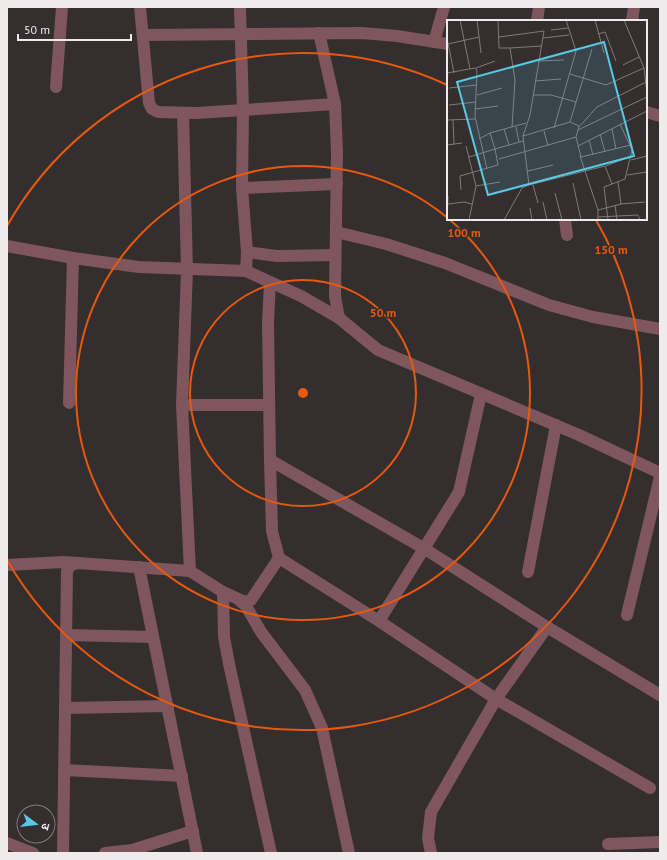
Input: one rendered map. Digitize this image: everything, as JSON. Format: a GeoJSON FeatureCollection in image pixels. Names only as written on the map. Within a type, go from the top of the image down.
{"type":"FeatureCollection","features":[{"type":"Feature","properties":{"kind":"street"},"geometry":{"type":"LineString","coordinates":[[56,87],[62,7]]}},
{"type":"Feature","properties":{"kind":"street"},"geometry":{"type":"LineString","coordinates":[[140,7],[149,103],[152,109],[158,112],[183,113],[335,104]]}},
{"type":"Feature","properties":{"kind":"street"},"geometry":{"type":"LineString","coordinates":[[240,7],[243,110],[242,188],[247,252],[246,271]]}},
{"type":"Feature","properties":{"kind":"street"},"geometry":{"type":"LineString","coordinates":[[434,42],[444,7]]}},
{"type":"Feature","properties":{"kind":"street"},"geometry":{"type":"LineString","coordinates":[[537,20],[539,7]]}},
{"type":"Feature","properties":{"kind":"street"},"geometry":{"type":"LineString","coordinates":[[632,20],[634,7]]}},
{"type":"Feature","properties":{"kind":"street"},"geometry":{"type":"LineString","coordinates":[[319,33],[335,104],[337,184],[335,296],[339,318]]}},
{"type":"Feature","properties":{"kind":"street"},"geometry":{"type":"LineString","coordinates":[[143,35],[362,33],[447,44]]}},
{"type":"Feature","properties":{"kind":"street"},"geometry":{"type":"LineString","coordinates":[[647,112],[660,116]]}},
{"type":"Feature","properties":{"kind":"street"},"geometry":{"type":"LineString","coordinates":[[183,113],[187,270],[182,405],[190,571]]}},
{"type":"Feature","properties":{"kind":"street"},"geometry":{"type":"LineString","coordinates":[[242,188],[337,184]]}},
{"type":"Feature","properties":{"kind":"street"},"geometry":{"type":"LineString","coordinates":[[565,220],[567,235]]}},
{"type":"Feature","properties":{"kind":"street"},"geometry":{"type":"LineString","coordinates":[[336,232],[386,244],[444,263],[549,305],[593,317],[660,329]]}},
{"type":"Feature","properties":{"kind":"street"},"geometry":{"type":"LineString","coordinates":[[7,246],[73,258],[139,267],[187,270],[246,271],[301,296],[339,318],[378,350],[556,425],[660,473]]}},
{"type":"Feature","properties":{"kind":"street"},"geometry":{"type":"LineString","coordinates":[[247,252],[277,256],[335,255]]}},
{"type":"Feature","properties":{"kind":"street"},"geometry":{"type":"LineString","coordinates":[[68,403],[73,258]]}},
{"type":"Feature","properties":{"kind":"street"},"geometry":{"type":"LineString","coordinates":[[270,282],[268,323],[272,531],[279,558],[379,621],[496,699],[650,788]]}},
{"type":"Feature","properties":{"kind":"street"},"geometry":{"type":"LineString","coordinates":[[379,621],[459,492],[480,394]]}},
{"type":"Feature","properties":{"kind":"street"},"geometry":{"type":"LineString","coordinates":[[182,405],[269,405]]}},
{"type":"Feature","properties":{"kind":"street"},"geometry":{"type":"LineString","coordinates":[[528,572],[556,425]]}},
{"type":"Feature","properties":{"kind":"street"},"geometry":{"type":"LineString","coordinates":[[270,460],[425,549],[547,627],[660,696]]}},
{"type":"Feature","properties":{"kind":"street"},"geometry":{"type":"LineString","coordinates":[[627,615],[660,477]]}},
{"type":"Feature","properties":{"kind":"street"},"geometry":{"type":"LineString","coordinates":[[240,601],[245,602],[251,600],[279,558]]}},
{"type":"Feature","properties":{"kind":"street"},"geometry":{"type":"LineString","coordinates":[[7,566],[63,562],[190,571],[246,606],[261,632],[305,690],[322,728],[349,853]]}},
{"type":"Feature","properties":{"kind":"street"},"geometry":{"type":"LineString","coordinates":[[63,853],[67,571],[71,565],[78,563]]}},
{"type":"Feature","properties":{"kind":"street"},"geometry":{"type":"LineString","coordinates":[[139,567],[198,853]]}},
{"type":"Feature","properties":{"kind":"street"},"geometry":{"type":"LineString","coordinates":[[223,592],[224,637],[271,853]]}},
{"type":"Feature","properties":{"kind":"street"},"geometry":{"type":"LineString","coordinates":[[431,853],[428,838],[431,812],[496,699],[547,627]]}},
{"type":"Feature","properties":{"kind":"street"},"geometry":{"type":"LineString","coordinates":[[66,635],[153,637]]}},
{"type":"Feature","properties":{"kind":"street"},"geometry":{"type":"LineString","coordinates":[[65,708],[168,706]]}},
{"type":"Feature","properties":{"kind":"street"},"geometry":{"type":"LineString","coordinates":[[64,770],[182,776]]}},
{"type":"Feature","properties":{"kind":"street"},"geometry":{"type":"LineString","coordinates":[[105,853],[132,850],[193,831]]}},
{"type":"Feature","properties":{"kind":"street"},"geometry":{"type":"LineString","coordinates":[[608,844],[660,842]]}},
{"type":"Feature","properties":{"kind":"street"},"geometry":{"type":"LineString","coordinates":[[7,843],[33,853]]}}]}
